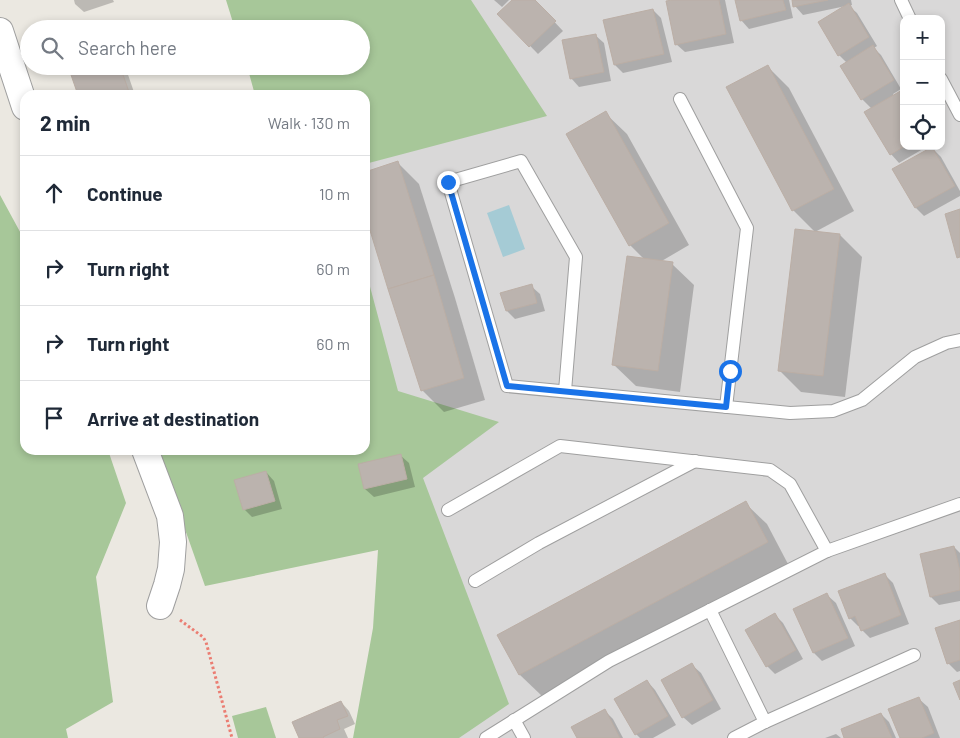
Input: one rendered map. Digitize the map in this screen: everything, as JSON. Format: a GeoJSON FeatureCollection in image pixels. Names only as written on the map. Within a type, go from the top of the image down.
{"type":"FeatureCollection","features":[{"type":"Feature","properties":{"kind":"street"},"geometry":{"type":"LineString","coordinates":[[0,31],[20,92]]}},
{"type":"Feature","properties":{"kind":"street"},"geometry":{"type":"LineString","coordinates":[[147,455],[170,516],[173,542],[171,569],[160,606]]}},
{"type":"Feature","properties":{"kind":"lane"},"geometry":{"type":"LineString","coordinates":[[901,0],[908,15]]}},
{"type":"Feature","properties":{"kind":"lane"},"geometry":{"type":"LineString","coordinates":[[945,87],[960,115]]}},
{"type":"Feature","properties":{"kind":"lane"},"geometry":{"type":"LineString","coordinates":[[680,99],[747,228],[726,407]]}},
{"type":"Feature","properties":{"kind":"lane"},"geometry":{"type":"LineString","coordinates":[[565,391],[576,257],[521,160],[448,182],[507,386],[790,413],[833,411],[862,400],[915,357],[946,343],[960,340]]}},
{"type":"Feature","properties":{"kind":"lane"},"geometry":{"type":"LineString","coordinates":[[448,510],[560,446],[770,470],[790,484],[827,551]]}},
{"type":"Feature","properties":{"kind":"lane"},"geometry":{"type":"LineString","coordinates":[[475,581],[539,543],[695,461]]}},
{"type":"Feature","properties":{"kind":"lane"},"geometry":{"type":"LineString","coordinates":[[486,738],[609,661],[827,551],[960,504]]}},
{"type":"Feature","properties":{"kind":"lane"},"geometry":{"type":"LineString","coordinates":[[710,610],[765,722]]}},
{"type":"Feature","properties":{"kind":"lane"},"geometry":{"type":"LineString","coordinates":[[734,738],[765,722],[914,655]]}},
{"type":"Feature","properties":{"kind":"lane"},"geometry":{"type":"LineString","coordinates":[[514,720],[524,738]]}},
{"type":"Feature","properties":{"kind":"path"},"geometry":{"type":"LineString","coordinates":[[160,606],[203,636],[232,738]]}},
{"type":"Feature","properties":{"kind":"shaded area"},"geometry":{"type":"Polygon","coordinates":[[[410,0],[960,0],[960,738],[453,738],[370,349],[370,134],[410,0]]]}},
{"type":"Feature","properties":{"kind":"green space"},"geometry":{"type":"Polygon","coordinates":[[[226,0],[471,0],[547,116],[370,163],[370,90],[254,90],[249,75],[370,75],[370,20],[232,20],[226,0]]]}},
{"type":"Feature","properties":{"kind":"green space"},"geometry":{"type":"Polygon","coordinates":[[[0,195],[20,232],[20,455],[110,455],[126,503],[96,577],[113,702],[66,729],[68,738],[0,738],[0,195]]]}},
{"type":"Feature","properties":{"kind":"green space"},"geometry":{"type":"Polygon","coordinates":[[[370,287],[398,391],[499,422],[423,478],[509,704],[459,738],[353,738],[373,628],[378,550],[205,586],[159,455],[370,455],[370,287]]]}},
{"type":"Feature","properties":{"kind":"green space"},"geometry":{"type":"Polygon","coordinates":[[[266,707],[276,738],[238,738],[232,716],[266,707]]]}},
{"type":"Feature","properties":{"kind":"water"},"geometry":{"type":"Polygon","coordinates":[[[509,205],[525,249],[503,257],[487,213],[509,205]]]}},
{"type":"Feature","properties":{"kind":"building"},"geometry":{"type":"Polygon","coordinates":[[[512,0],[535,0],[556,21],[529,47],[497,14],[512,0]]]}},
{"type":"Feature","properties":{"kind":"building"},"geometry":{"type":"Polygon","coordinates":[[[719,0],[726,34],[675,45],[666,1],[719,0]]]}},
{"type":"Feature","properties":{"kind":"building"},"geometry":{"type":"Polygon","coordinates":[[[735,0],[783,0],[786,10],[740,21],[735,0]]]}},
{"type":"Feature","properties":{"kind":"building"},"geometry":{"type":"Polygon","coordinates":[[[792,0],[828,0],[793,7],[792,0]]]}},
{"type":"Feature","properties":{"kind":"building"},"geometry":{"type":"Polygon","coordinates":[[[849,3],[869,37],[838,56],[818,22],[849,3]]]}},
{"type":"Feature","properties":{"kind":"building"},"geometry":{"type":"Polygon","coordinates":[[[653,9],[664,54],[614,65],[603,20],[653,9]]]}},
{"type":"Feature","properties":{"kind":"building"},"geometry":{"type":"Polygon","coordinates":[[[596,34],[604,72],[570,79],[562,40],[596,34]]]}},
{"type":"Feature","properties":{"kind":"building"},"geometry":{"type":"Polygon","coordinates":[[[873,45],[894,80],[861,100],[840,66],[873,45]]]}},
{"type":"Feature","properties":{"kind":"building"},"geometry":{"type":"Polygon","coordinates":[[[768,65],[834,189],[792,211],[726,87],[768,65]]]}},
{"type":"Feature","properties":{"kind":"building"},"geometry":{"type":"Polygon","coordinates":[[[71,75],[123,75],[128,90],[76,90],[71,75]]]}},
{"type":"Feature","properties":{"kind":"building"},"geometry":{"type":"Polygon","coordinates":[[[900,91],[900,149],[890,155],[864,112],[900,91]]]}},
{"type":"Feature","properties":{"kind":"building"},"geometry":{"type":"Polygon","coordinates":[[[606,111],[669,223],[629,246],[566,134],[606,111]]]}},
{"type":"Feature","properties":{"kind":"building"},"geometry":{"type":"Polygon","coordinates":[[[927,150],[934,150],[955,186],[915,208],[892,169],[927,150]]]}},
{"type":"Feature","properties":{"kind":"building"},"geometry":{"type":"Polygon","coordinates":[[[398,161],[434,275],[388,289],[370,230],[370,170],[398,161]]]}},
{"type":"Feature","properties":{"kind":"building"},"geometry":{"type":"Polygon","coordinates":[[[960,209],[960,257],[957,258],[945,214],[960,209]]]}},
{"type":"Feature","properties":{"kind":"building"},"geometry":{"type":"Polygon","coordinates":[[[795,229],[840,234],[823,376],[778,371],[795,229]]]}},
{"type":"Feature","properties":{"kind":"building"},"geometry":{"type":"Polygon","coordinates":[[[627,256],[673,262],[658,371],[612,365],[627,256]]]}},
{"type":"Feature","properties":{"kind":"building"},"geometry":{"type":"Polygon","coordinates":[[[434,275],[464,378],[421,391],[388,289],[434,275]]]}},
{"type":"Feature","properties":{"kind":"building"},"geometry":{"type":"Polygon","coordinates":[[[532,284],[537,303],[506,311],[500,293],[532,284]]]}},
{"type":"Feature","properties":{"kind":"building"},"geometry":{"type":"Polygon","coordinates":[[[401,454],[407,479],[364,489],[358,464],[401,454]]]}},
{"type":"Feature","properties":{"kind":"building"},"geometry":{"type":"Polygon","coordinates":[[[266,471],[275,501],[243,510],[234,480],[266,471]]]}},
{"type":"Feature","properties":{"kind":"building"},"geometry":{"type":"Polygon","coordinates":[[[746,501],[768,542],[519,675],[497,635],[746,501]]]}},
{"type":"Feature","properties":{"kind":"building"},"geometry":{"type":"Polygon","coordinates":[[[954,546],[960,571],[960,590],[930,597],[920,554],[954,546]]]}},
{"type":"Feature","properties":{"kind":"building"},"geometry":{"type":"Polygon","coordinates":[[[885,573],[901,615],[861,631],[855,616],[849,619],[838,591],[885,573]]]}},
{"type":"Feature","properties":{"kind":"building"},"geometry":{"type":"Polygon","coordinates":[[[827,593],[848,638],[813,653],[793,609],[827,593]]]}},
{"type":"Feature","properties":{"kind":"building"},"geometry":{"type":"Polygon","coordinates":[[[775,613],[796,650],[766,667],[745,630],[775,613]]]}},
{"type":"Feature","properties":{"kind":"building"},"geometry":{"type":"Polygon","coordinates":[[[960,620],[960,660],[947,664],[935,628],[960,620]]]}},
{"type":"Feature","properties":{"kind":"building"},"geometry":{"type":"Polygon","coordinates":[[[692,663],[713,700],[682,718],[661,680],[692,663]]]}},
{"type":"Feature","properties":{"kind":"building"},"geometry":{"type":"Polygon","coordinates":[[[647,680],[668,716],[635,735],[614,699],[647,680]]]}},
{"type":"Feature","properties":{"kind":"building"},"geometry":{"type":"Polygon","coordinates":[[[960,680],[960,700],[953,683],[960,680]]]}},
{"type":"Feature","properties":{"kind":"building"},"geometry":{"type":"Polygon","coordinates":[[[919,697],[934,733],[922,738],[900,738],[888,709],[919,697]]]}},
{"type":"Feature","properties":{"kind":"building"},"geometry":{"type":"Polygon","coordinates":[[[341,701],[348,716],[337,720],[340,729],[324,738],[299,738],[292,722],[341,701]]]}},
{"type":"Feature","properties":{"kind":"building"},"geometry":{"type":"Polygon","coordinates":[[[605,709],[620,738],[577,738],[571,727],[605,709]]]}},
{"type":"Feature","properties":{"kind":"building"},"geometry":{"type":"Polygon","coordinates":[[[881,713],[892,738],[844,738],[841,729],[881,713]]]}},
{"type":"Feature","properties":{"kind":"route"},"geometry":{"type":"LineString","coordinates":[[448,182],[507,386],[726,407],[730,371]]}}]}
